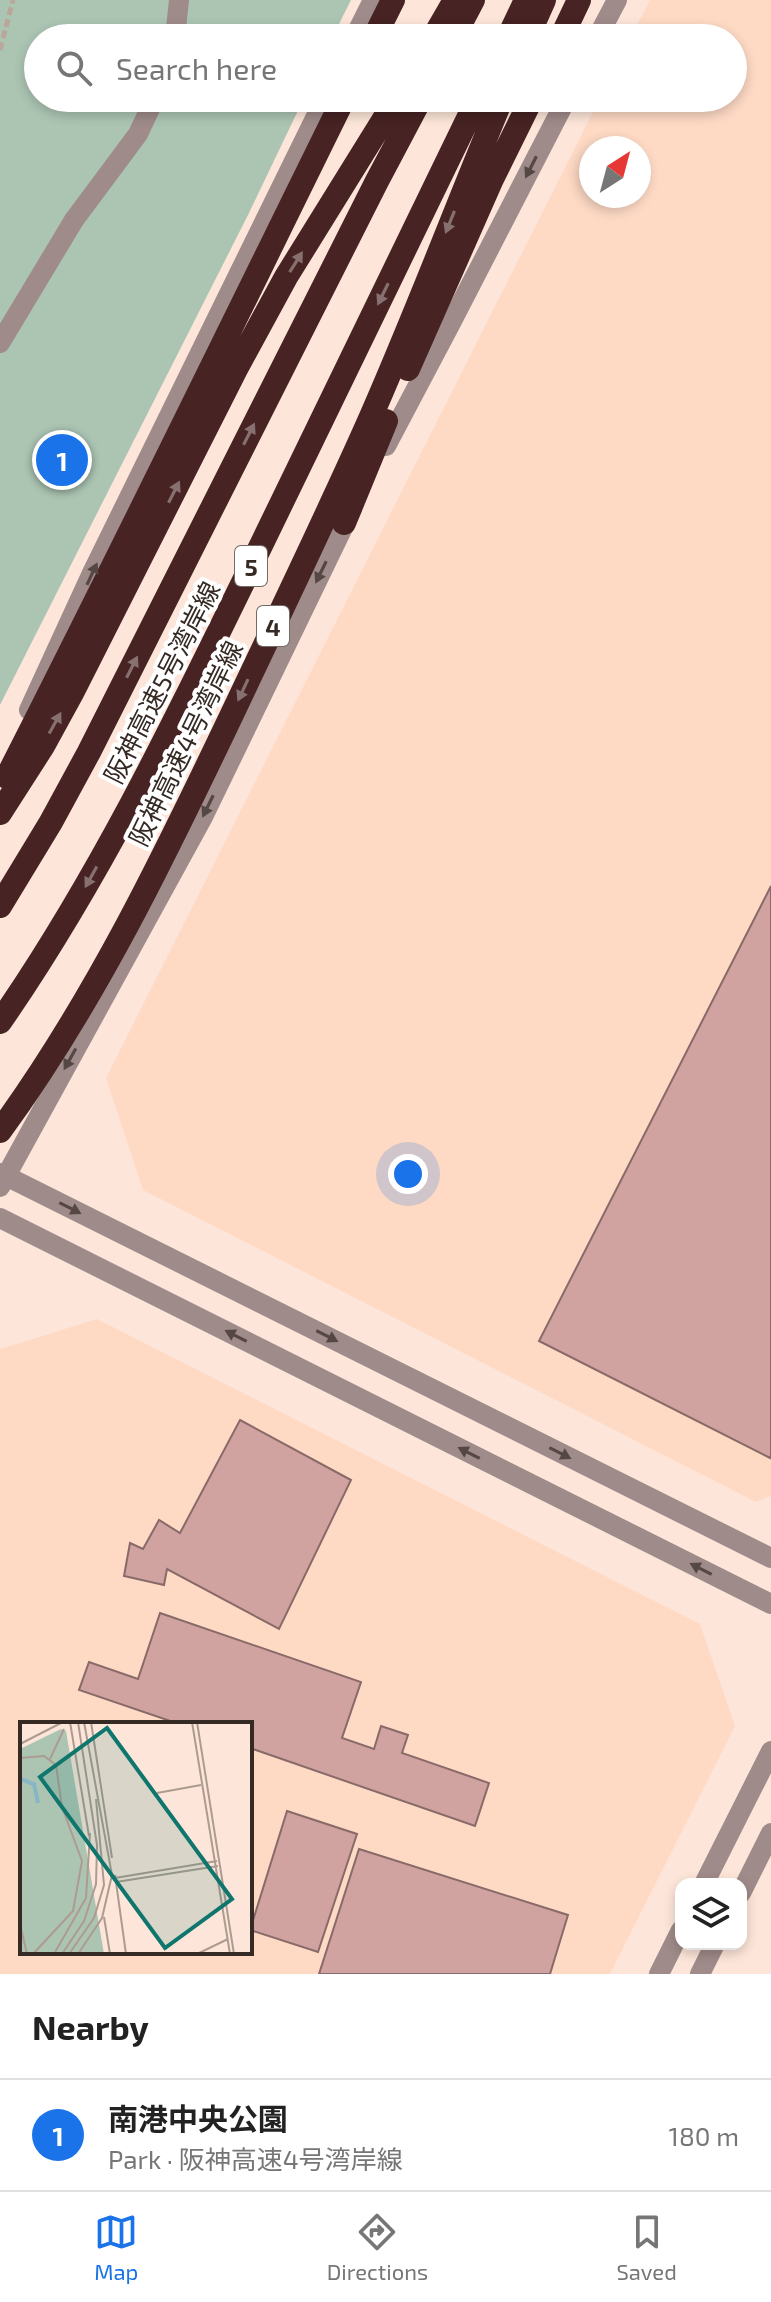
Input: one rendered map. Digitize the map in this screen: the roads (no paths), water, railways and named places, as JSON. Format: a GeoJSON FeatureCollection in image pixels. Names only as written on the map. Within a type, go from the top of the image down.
{"type":"FeatureCollection","features":[{"type":"Feature","properties":{"kind":"highway"},"geometry":{"type":"LineString","coordinates":[[381,24],[393,0]]}},
{"type":"Feature","properties":{"kind":"highway"},"geometry":{"type":"LineString","coordinates":[[441,24],[455,0]]}},
{"type":"Feature","properties":{"kind":"highway"},"geometry":{"type":"LineString","coordinates":[[460,24],[473,0]]}},
{"type":"Feature","properties":{"kind":"highway"},"geometry":{"type":"LineString","coordinates":[[515,24],[526,0]]}},
{"type":"Feature","properties":{"kind":"highway"},"geometry":{"type":"LineString","coordinates":[[533,24],[544,0]]}},
{"type":"Feature","properties":{"kind":"highway"},"geometry":{"type":"LineString","coordinates":[[568,24],[579,0]]}},
{"type":"Feature","properties":{"kind":"highway"},"geometry":{"type":"LineString","coordinates":[[0,790],[110,576],[337,112]]}},
{"type":"Feature","properties":{"kind":"highway"},"geometry":{"type":"LineString","coordinates":[[0,813],[43,746],[72,693],[286,277],[388,112]]}},
{"type":"Feature","properties":{"kind":"highway","name":"阪神高速5号湾岸線"},"geometry":{"type":"LineString","coordinates":[[0,906],[89,752],[414,112]]}},
{"type":"Feature","properties":{"kind":"highway","name":"阪神高速5号湾岸線"},"geometry":{"type":"LineString","coordinates":[[0,1022],[77,903],[179,713],[471,112]]}},
{"type":"Feature","properties":{"kind":"highway","name":"阪神高速4号湾岸線"},"geometry":{"type":"LineString","coordinates":[[0,1131],[66,1034],[200,781],[367,427],[496,112]]}},
{"type":"Feature","properties":{"kind":"highway"},"geometry":{"type":"LineString","coordinates":[[344,523],[417,348],[525,112]]}},
{"type":"Feature","properties":{"kind":"street"},"geometry":{"type":"LineString","coordinates":[[176,24],[179,0]]}},
{"type":"Feature","properties":{"kind":"street"},"geometry":{"type":"LineString","coordinates":[[361,24],[373,0]]}},
{"type":"Feature","properties":{"kind":"street"},"geometry":{"type":"LineString","coordinates":[[604,24],[617,0]]}},
{"type":"Feature","properties":{"kind":"street"},"geometry":{"type":"LineString","coordinates":[[0,343],[74,220],[138,134],[148,112]]}},
{"type":"Feature","properties":{"kind":"street"},"geometry":{"type":"LineString","coordinates":[[0,771],[99,559],[318,112]]}},
{"type":"Feature","properties":{"kind":"street"},"geometry":{"type":"LineString","coordinates":[[560,112],[344,523],[203,817],[2,1179],[771,1558]]}},
{"type":"Feature","properties":{"kind":"street"},"geometry":{"type":"LineString","coordinates":[[0,1218],[771,1604]]}},
{"type":"Feature","properties":{"kind":"street"},"geometry":{"type":"LineString","coordinates":[[707,1878],[771,1751]]}},
{"type":"Feature","properties":{"kind":"street"},"geometry":{"type":"LineString","coordinates":[[747,1881],[771,1833]]}},
{"type":"Feature","properties":{"kind":"street"},"geometry":{"type":"LineString","coordinates":[[659,1974],[675,1942]]}},
{"type":"Feature","properties":{"kind":"street"},"geometry":{"type":"LineString","coordinates":[[700,1974],[712,1950]]}},
{"type":"Feature","properties":{"kind":"place","name":"南港中央公園"},"geometry":{"type":"Point","coordinates":[62,460]}}]}
